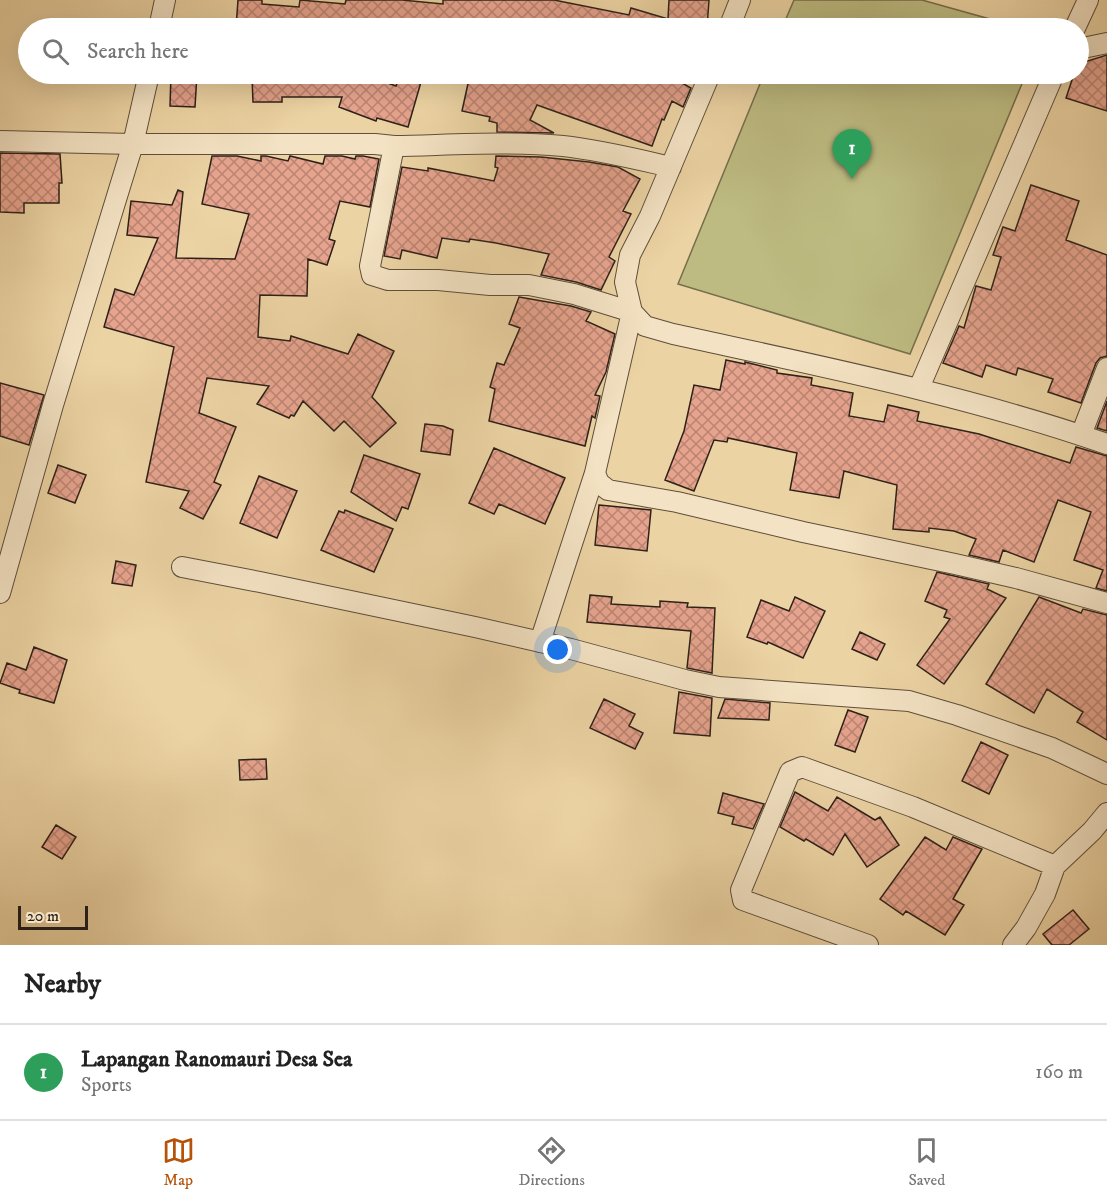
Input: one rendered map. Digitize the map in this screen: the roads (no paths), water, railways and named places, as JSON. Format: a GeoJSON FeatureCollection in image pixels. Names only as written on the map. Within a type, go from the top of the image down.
{"type":"FeatureCollection","features":[{"type":"Feature","properties":{"kind":"street"},"geometry":{"type":"LineString","coordinates":[[161,18],[165,0]]}},
{"type":"Feature","properties":{"kind":"street"},"geometry":{"type":"LineString","coordinates":[[733,18],[740,0]]}},
{"type":"Feature","properties":{"kind":"street"},"geometry":{"type":"LineString","coordinates":[[1079,18],[1088,0]]}},
{"type":"Feature","properties":{"kind":"street"},"geometry":{"type":"LineString","coordinates":[[1089,47],[1107,43]]}},
{"type":"Feature","properties":{"kind":"street"},"geometry":{"type":"LineString","coordinates":[[0,594],[53,405],[134,144],[147,84]]}},
{"type":"Feature","properties":{"kind":"street"},"geometry":{"type":"LineString","coordinates":[[540,642],[595,473],[632,312],[625,282],[630,255],[650,216],[706,84]]}},
{"type":"Feature","properties":{"kind":"street"},"geometry":{"type":"LineString","coordinates":[[919,388],[1050,84]]}},
{"type":"Feature","properties":{"kind":"street"},"geometry":{"type":"LineString","coordinates":[[0,141],[394,146],[526,144],[565,146],[603,152],[671,167]]}},
{"type":"Feature","properties":{"kind":"street"},"geometry":{"type":"LineString","coordinates":[[394,146],[370,266],[372,275],[388,280],[529,285],[574,294],[632,312],[645,326],[673,334],[919,388],[1107,444]]}},
{"type":"Feature","properties":{"kind":"street"},"geometry":{"type":"LineString","coordinates":[[1081,435],[1107,368]]}},
{"type":"Feature","properties":{"kind":"street"},"geometry":{"type":"LineString","coordinates":[[595,473],[599,483],[608,490],[677,502],[803,532],[955,564],[1107,603]]}},
{"type":"Feature","properties":{"kind":"street"},"geometry":{"type":"LineString","coordinates":[[182,567],[540,642],[719,687],[909,701],[1052,748],[1107,774]]}},
{"type":"Feature","properties":{"kind":"street"},"geometry":{"type":"LineString","coordinates":[[868,945],[743,900],[741,896],[741,890],[790,772],[802,767],[913,807],[1056,866]]}},
{"type":"Feature","properties":{"kind":"street"},"geometry":{"type":"LineString","coordinates":[[1014,945],[1045,894],[1056,866],[1107,813]]}},
{"type":"Feature","properties":{"kind":"place","name":"Lapangan Ranomauri Desa Sea"},"geometry":{"type":"Point","coordinates":[852,179]}}]}
